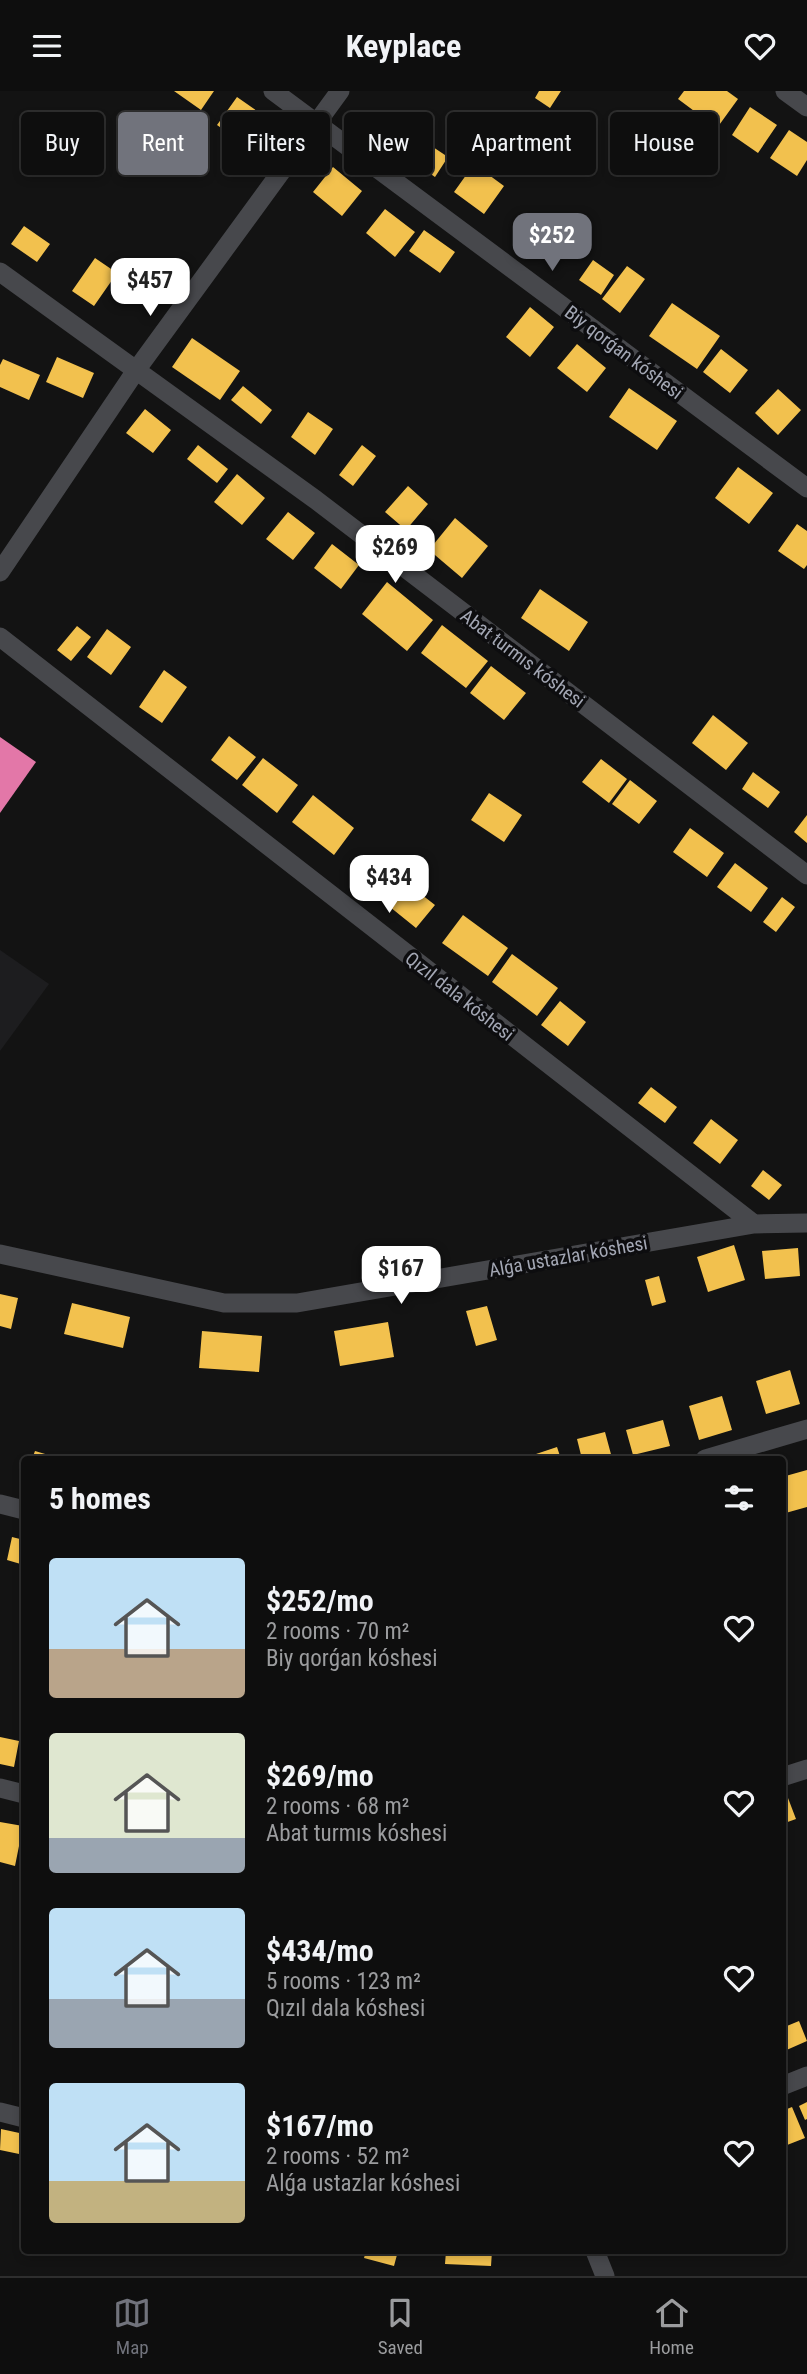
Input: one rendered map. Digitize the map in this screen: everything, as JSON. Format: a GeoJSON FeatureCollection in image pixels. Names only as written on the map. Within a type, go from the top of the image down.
{"type":"FeatureCollection","features":[{"type":"Feature","properties":{"kind":"street","name":"Biy qorǵan kóshesi"},"geometry":{"type":"LineString","coordinates":[[273,91],[302,112]]}},
{"type":"Feature","properties":{"kind":"street"},"geometry":{"type":"LineString","coordinates":[[326,112],[340,91]]}},
{"type":"Feature","properties":{"kind":"street"},"geometry":{"type":"LineString","coordinates":[[785,91],[807,107]]}},
{"type":"Feature","properties":{"kind":"street","name":"Biy qorǵan kóshesi"},"geometry":{"type":"LineString","coordinates":[[330,133],[807,488]]}},
{"type":"Feature","properties":{"kind":"street"},"geometry":{"type":"LineString","coordinates":[[0,572],[137,369],[280,175]]}},
{"type":"Feature","properties":{"kind":"street","name":"Abat turmıs kóshesi"},"geometry":{"type":"LineString","coordinates":[[0,272],[316,500],[807,875]]}},
{"type":"Feature","properties":{"kind":"street","name":"Qızıl dala kóshesi"},"geometry":{"type":"LineString","coordinates":[[0,637],[754,1224]]}},
{"type":"Feature","properties":{"kind":"street","name":"Alǵa ustazlar kóshesi"},"geometry":{"type":"LineString","coordinates":[[0,1254],[224,1303],[297,1303],[754,1224],[807,1223]]}},
{"type":"Feature","properties":{"kind":"street"},"geometry":{"type":"LineString","coordinates":[[715,1456],[807,1429]]}},
{"type":"Feature","properties":{"kind":"street"},"geometry":{"type":"LineString","coordinates":[[0,1504],[21,1509]]}},
{"type":"Feature","properties":{"kind":"street"},"geometry":{"type":"LineString","coordinates":[[786,1776],[807,1769]]}},
{"type":"Feature","properties":{"kind":"street"},"geometry":{"type":"LineString","coordinates":[[0,1788],[21,1793]]}},
{"type":"Feature","properties":{"kind":"street"},"geometry":{"type":"LineString","coordinates":[[786,2084],[807,2076]]}},
{"type":"Feature","properties":{"kind":"street"},"geometry":{"type":"LineString","coordinates":[[0,2112],[21,2116]]}},
{"type":"Feature","properties":{"kind":"street"},"geometry":{"type":"LineString","coordinates":[[595,2254],[605,2276]]}},
{"type":"Feature","properties":{"kind":"shaded area"},"geometry":{"type":"Polygon","coordinates":[[[0,950],[49,984],[0,1051],[0,950]]]}},
{"type":"Feature","properties":{"kind":"building: Homes"},"geometry":{"type":"Polygon","coordinates":[[[174,91],[214,91],[201,110],[174,91]]]}},
{"type":"Feature","properties":{"kind":"building: Homes"},"geometry":{"type":"Polygon","coordinates":[[[539,91],[561,91],[550,108],[535,98],[539,91]]]}},
{"type":"Feature","properties":{"kind":"building: Homes"},"geometry":{"type":"Polygon","coordinates":[[[684,91],[727,91],[738,99],[718,127],[718,112],[695,112],[678,99],[684,91]]]}},
{"type":"Feature","properties":{"kind":"building: Homes"},"geometry":{"type":"Polygon","coordinates":[[[237,97],[258,112],[226,112],[237,97]]]}},
{"type":"Feature","properties":{"kind":"building: Homes"},"geometry":{"type":"Polygon","coordinates":[[[750,107],[777,125],[758,153],[732,135],[750,107]]]}},
{"type":"Feature","properties":{"kind":"building: Homes"},"geometry":{"type":"Polygon","coordinates":[[[789,130],[807,142],[807,160],[797,176],[770,158],[789,130]]]}},
{"type":"Feature","properties":{"kind":"building: Homes"},"geometry":{"type":"Polygon","coordinates":[[[433,147],[447,156],[435,177],[432,175],[433,147]]]}},
{"type":"Feature","properties":{"kind":"building: Homes"},"geometry":{"type":"Polygon","coordinates":[[[333,167],[362,191],[342,216],[313,192],[327,175],[330,175],[333,167]]]}},
{"type":"Feature","properties":{"kind":"building: Homes"},"geometry":{"type":"Polygon","coordinates":[[[466,175],[489,175],[504,186],[484,214],[454,192],[466,175]]]}},
{"type":"Feature","properties":{"kind":"building: Homes"},"geometry":{"type":"Polygon","coordinates":[[[385,209],[415,232],[395,257],[366,233],[385,209]]]}},
{"type":"Feature","properties":{"kind":"building: Homes"},"geometry":{"type":"Polygon","coordinates":[[[24,226],[50,244],[37,262],[11,244],[24,226]]]}},
{"type":"Feature","properties":{"kind":"building: Homes"},"geometry":{"type":"Polygon","coordinates":[[[541,227],[562,242],[549,262],[528,247],[541,227]]]}},
{"type":"Feature","properties":{"kind":"building: Homes"},"geometry":{"type":"Polygon","coordinates":[[[424,230],[455,252],[440,273],[409,251],[424,230]]]}},
{"type":"Feature","properties":{"kind":"building: Homes"},"geometry":{"type":"Polygon","coordinates":[[[95,258],[117,273],[94,306],[72,291],[95,258]]]}},
{"type":"Feature","properties":{"kind":"building: Homes"},"geometry":{"type":"Polygon","coordinates":[[[593,260],[614,275],[601,295],[579,280],[593,260]]]}},
{"type":"Feature","properties":{"kind":"building: Homes"},"geometry":{"type":"Polygon","coordinates":[[[627,266],[645,279],[620,313],[602,299],[627,266]]]}},
{"type":"Feature","properties":{"kind":"building: Homes"},"geometry":{"type":"Polygon","coordinates":[[[672,303],[720,336],[697,369],[649,336],[672,303]]]}},
{"type":"Feature","properties":{"kind":"building: Homes"},"geometry":{"type":"Polygon","coordinates":[[[530,307],[554,327],[530,357],[506,337],[530,307]]]}},
{"type":"Feature","properties":{"kind":"building: Homes"},"geometry":{"type":"Polygon","coordinates":[[[192,338],[240,371],[220,400],[172,367],[192,338]]]}},
{"type":"Feature","properties":{"kind":"building: Homes"},"geometry":{"type":"Polygon","coordinates":[[[577,344],[606,368],[587,392],[557,368],[577,344]]]}},
{"type":"Feature","properties":{"kind":"building: Homes"},"geometry":{"type":"Polygon","coordinates":[[[721,349],[748,370],[730,393],[703,372],[721,349]]]}},
{"type":"Feature","properties":{"kind":"building: Homes"},"geometry":{"type":"Polygon","coordinates":[[[57,357],[94,373],[83,398],[46,382],[57,357]]]}},
{"type":"Feature","properties":{"kind":"building: Homes"},"geometry":{"type":"Polygon","coordinates":[[[3,359],[40,375],[29,400],[0,387],[0,365],[3,359]]]}},
{"type":"Feature","properties":{"kind":"building: Homes"},"geometry":{"type":"Polygon","coordinates":[[[243,386],[272,410],[261,424],[231,400],[243,386]]]}},
{"type":"Feature","properties":{"kind":"building: Homes"},"geometry":{"type":"Polygon","coordinates":[[[629,388],[677,421],[657,450],[609,417],[629,388]]]}},
{"type":"Feature","properties":{"kind":"building: Homes"},"geometry":{"type":"Polygon","coordinates":[[[778,389],[801,410],[778,435],[755,413],[778,389]]]}},
{"type":"Feature","properties":{"kind":"building: Homes"},"geometry":{"type":"Polygon","coordinates":[[[145,409],[171,430],[153,453],[126,433],[145,409]]]}},
{"type":"Feature","properties":{"kind":"building: Homes"},"geometry":{"type":"Polygon","coordinates":[[[308,412],[333,429],[315,455],[291,437],[308,412]]]}},
{"type":"Feature","properties":{"kind":"building: Homes"},"geometry":{"type":"Polygon","coordinates":[[[198,445],[228,469],[217,483],[187,459],[198,445]]]}},
{"type":"Feature","properties":{"kind":"building: Homes"},"geometry":{"type":"Polygon","coordinates":[[[362,445],[376,456],[353,486],[339,475],[362,445]]]}},
{"type":"Feature","properties":{"kind":"building: Homes"},"geometry":{"type":"Polygon","coordinates":[[[738,467],[773,493],[749,524],[715,498],[738,467]]]}},
{"type":"Feature","properties":{"kind":"building: Homes"},"geometry":{"type":"Polygon","coordinates":[[[237,474],[265,498],[242,525],[214,502],[237,474]]]}},
{"type":"Feature","properties":{"kind":"building: Homes"},"geometry":{"type":"Polygon","coordinates":[[[408,486],[428,504],[406,530],[385,512],[408,486]]]}},
{"type":"Feature","properties":{"kind":"building: Homes"},"geometry":{"type":"Polygon","coordinates":[[[288,512],[315,533],[293,560],[266,539],[288,512]]]}},
{"type":"Feature","properties":{"kind":"building: Homes"},"geometry":{"type":"Polygon","coordinates":[[[455,518],[488,546],[462,578],[429,550],[455,518]]]}},
{"type":"Feature","properties":{"kind":"building: Homes"},"geometry":{"type":"Polygon","coordinates":[[[797,524],[807,531],[807,565],[804,569],[778,551],[797,524]]]}},
{"type":"Feature","properties":{"kind":"building: Homes"},"geometry":{"type":"Polygon","coordinates":[[[332,544],[359,565],[341,589],[314,568],[332,544]]]}},
{"type":"Feature","properties":{"kind":"building: Homes"},"geometry":{"type":"Polygon","coordinates":[[[387,582],[433,620],[407,651],[362,614],[387,582]]]}},
{"type":"Feature","properties":{"kind":"building: Homes"},"geometry":{"type":"Polygon","coordinates":[[[540,589],[588,622],[569,651],[521,618],[540,589]]]}},
{"type":"Feature","properties":{"kind":"building: Homes"},"geometry":{"type":"Polygon","coordinates":[[[442,625],[488,661],[466,688],[421,653],[442,625]]]}},
{"type":"Feature","properties":{"kind":"building: Homes"},"geometry":{"type":"Polygon","coordinates":[[[77,626],[91,637],[71,661],[57,650],[77,626]]]}},
{"type":"Feature","properties":{"kind":"building: Homes"},"geometry":{"type":"Polygon","coordinates":[[[107,629],[131,647],[111,675],[87,657],[107,629]]]}},
{"type":"Feature","properties":{"kind":"building: Homes"},"geometry":{"type":"Polygon","coordinates":[[[491,666],[526,693],[504,720],[470,693],[491,666]]]}},
{"type":"Feature","properties":{"kind":"building: Homes"},"geometry":{"type":"Polygon","coordinates":[[[164,670],[187,687],[162,723],[139,707],[164,670]]]}},
{"type":"Feature","properties":{"kind":"building: Homes"},"geometry":{"type":"Polygon","coordinates":[[[713,715],[748,743],[726,770],[692,743],[713,715]]]}},
{"type":"Feature","properties":{"kind":"building: Homes"},"geometry":{"type":"Polygon","coordinates":[[[229,736],[256,757],[237,780],[211,760],[229,736]]]}},
{"type":"Feature","properties":{"kind":"building: Homes"},"geometry":{"type":"Polygon","coordinates":[[[263,758],[298,785],[277,813],[242,785],[263,758]]]}},
{"type":"Feature","properties":{"kind":"building: Homes"},"geometry":{"type":"Polygon","coordinates":[[[601,759],[627,779],[609,803],[582,782],[601,759]]]}},
{"type":"Feature","properties":{"kind":"building: Homes"},"geometry":{"type":"Polygon","coordinates":[[[753,772],[780,792],[768,808],[742,789],[753,772]]]}},
{"type":"Feature","properties":{"kind":"building: Homes"},"geometry":{"type":"Polygon","coordinates":[[[630,780],[657,801],[639,824],[612,804],[630,780]]]}},
{"type":"Feature","properties":{"kind":"building: Homes"},"geometry":{"type":"Polygon","coordinates":[[[489,793],[522,815],[504,842],[471,820],[489,793]]]}},
{"type":"Feature","properties":{"kind":"building: Homes"},"geometry":{"type":"Polygon","coordinates":[[[313,795],[354,828],[334,855],[292,822],[313,795]]]}},
{"type":"Feature","properties":{"kind":"building: Homes"},"geometry":{"type":"Polygon","coordinates":[[[807,815],[807,843],[794,832],[807,815]]]}},
{"type":"Feature","properties":{"kind":"building: Homes"},"geometry":{"type":"Polygon","coordinates":[[[690,828],[724,853],[707,877],[673,852],[690,828]]]}},
{"type":"Feature","properties":{"kind":"building: Homes"},"geometry":{"type":"Polygon","coordinates":[[[378,859],[405,880],[386,903],[360,883],[378,859]]]}},
{"type":"Feature","properties":{"kind":"building: Homes"},"geometry":{"type":"Polygon","coordinates":[[[735,863],[768,888],[751,912],[717,887],[735,863]]]}},
{"type":"Feature","properties":{"kind":"building: Homes"},"geometry":{"type":"Polygon","coordinates":[[[408,884],[435,905],[416,928],[390,907],[408,884]]]}},
{"type":"Feature","properties":{"kind":"building: Homes"},"geometry":{"type":"Polygon","coordinates":[[[782,897],[795,907],[776,932],[763,922],[782,897]]]}},
{"type":"Feature","properties":{"kind":"building: Homes"},"geometry":{"type":"Polygon","coordinates":[[[463,915],[508,948],[488,976],[442,943],[463,915]]]}},
{"type":"Feature","properties":{"kind":"building: Homes"},"geometry":{"type":"Polygon","coordinates":[[[512,954],[558,988],[537,1016],[492,982],[512,954]]]}},
{"type":"Feature","properties":{"kind":"building: Homes"},"geometry":{"type":"Polygon","coordinates":[[[560,1001],[586,1022],[568,1046],[541,1025],[560,1001]]]}},
{"type":"Feature","properties":{"kind":"building: Homes"},"geometry":{"type":"Polygon","coordinates":[[[651,1087],[677,1107],[665,1123],[638,1103],[651,1087]]]}},
{"type":"Feature","properties":{"kind":"building: Homes"},"geometry":{"type":"Polygon","coordinates":[[[711,1119],[738,1140],[720,1164],[693,1143],[711,1119]]]}},
{"type":"Feature","properties":{"kind":"building: Homes"},"geometry":{"type":"Polygon","coordinates":[[[763,1170],[782,1185],[769,1200],[751,1186],[763,1170]]]}},
{"type":"Feature","properties":{"kind":"building: Homes"},"geometry":{"type":"Polygon","coordinates":[[[734,1245],[745,1280],[708,1292],[697,1257],[734,1245]]]}},
{"type":"Feature","properties":{"kind":"building: Homes"},"geometry":{"type":"Polygon","coordinates":[[[798,1248],[800,1276],[765,1279],[762,1251],[798,1248]]]}},
{"type":"Feature","properties":{"kind":"building: Homes"},"geometry":{"type":"Polygon","coordinates":[[[659,1276],[666,1302],[652,1306],[645,1280],[659,1276]]]}},
{"type":"Feature","properties":{"kind":"building: Homes"},"geometry":{"type":"Polygon","coordinates":[[[0,1294],[18,1298],[11,1329],[0,1326],[0,1294]]]}},
{"type":"Feature","properties":{"kind":"building: Homes"},"geometry":{"type":"Polygon","coordinates":[[[72,1303],[130,1317],[123,1348],[64,1334],[72,1303]]]}},
{"type":"Feature","properties":{"kind":"building: Homes"},"geometry":{"type":"Polygon","coordinates":[[[487,1306],[497,1340],[476,1346],[466,1311],[487,1306]]]}},
{"type":"Feature","properties":{"kind":"building: Homes"},"geometry":{"type":"Polygon","coordinates":[[[388,1322],[394,1357],[340,1366],[334,1331],[388,1322]]]}},
{"type":"Feature","properties":{"kind":"building: Homes"},"geometry":{"type":"Polygon","coordinates":[[[202,1331],[262,1336],[259,1372],[199,1368],[202,1331]]]}},
{"type":"Feature","properties":{"kind":"building: Homes"},"geometry":{"type":"Polygon","coordinates":[[[790,1370],[800,1404],[766,1414],[756,1381],[790,1370]]]}},
{"type":"Feature","properties":{"kind":"building: Homes"},"geometry":{"type":"Polygon","coordinates":[[[722,1396],[732,1430],[699,1440],[689,1406],[722,1396]]]}},
{"type":"Feature","properties":{"kind":"building: Homes"},"geometry":{"type":"Polygon","coordinates":[[[663,1420],[670,1446],[633,1455],[626,1430],[663,1420]]]}},
{"type":"Feature","properties":{"kind":"building: Homes"},"geometry":{"type":"Polygon","coordinates":[[[605,1432],[611,1456],[581,1456],[577,1439],[605,1432]]]}},
{"type":"Feature","properties":{"kind":"building: Homes"},"geometry":{"type":"Polygon","coordinates":[[[557,1447],[560,1456],[537,1456],[536,1454],[557,1447]]]}},
{"type":"Feature","properties":{"kind":"building: Homes"},"geometry":{"type":"Polygon","coordinates":[[[35,1451],[52,1456],[33,1456],[35,1451]]]}},
{"type":"Feature","properties":{"kind":"building: Homes"},"geometry":{"type":"Polygon","coordinates":[[[807,1470],[807,1507],[786,1513],[786,1476],[807,1470]]]}},
{"type":"Feature","properties":{"kind":"building: Homes"},"geometry":{"type":"Polygon","coordinates":[[[12,1537],[21,1539],[21,1564],[7,1560],[12,1537]]]}},
{"type":"Feature","properties":{"kind":"building: Homes"},"geometry":{"type":"Polygon","coordinates":[[[0,1737],[19,1741],[14,1767],[0,1764],[0,1737]]]}},
{"type":"Feature","properties":{"kind":"building: Homes"},"geometry":{"type":"Polygon","coordinates":[[[786,1799],[796,1819],[786,1823],[786,1799]]]}},
{"type":"Feature","properties":{"kind":"building: Homes"},"geometry":{"type":"Polygon","coordinates":[[[0,1822],[21,1826],[15,1866],[0,1862],[0,1822]]]}},
{"type":"Feature","properties":{"kind":"building: Homes"},"geometry":{"type":"Polygon","coordinates":[[[799,2021],[807,2041],[786,2050],[786,2026],[799,2021]]]}},
{"type":"Feature","properties":{"kind":"building: Homes"},"geometry":{"type":"Polygon","coordinates":[[[807,2102],[807,2119],[805,2120],[799,2106],[807,2102]]]}},
{"type":"Feature","properties":{"kind":"building: Homes"},"geometry":{"type":"Polygon","coordinates":[[[792,2107],[805,2138],[786,2145],[786,2109],[792,2107]]]}},
{"type":"Feature","properties":{"kind":"building: Homes"},"geometry":{"type":"Polygon","coordinates":[[[1,2129],[21,2133],[21,2154],[0,2150],[1,2129]]]}},
{"type":"Feature","properties":{"kind":"building: Homes"},"geometry":{"type":"Polygon","coordinates":[[[365,2254],[397,2254],[394,2266],[364,2258],[365,2254]]]}},
{"type":"Feature","properties":{"kind":"building: Homes"},"geometry":{"type":"Polygon","coordinates":[[[446,2254],[492,2254],[491,2266],[445,2264],[446,2254]]]}},
{"type":"Feature","properties":{"kind":"building: Health"},"geometry":{"type":"Polygon","coordinates":[[[0,737],[36,762],[0,813],[0,737]]]}}]}
